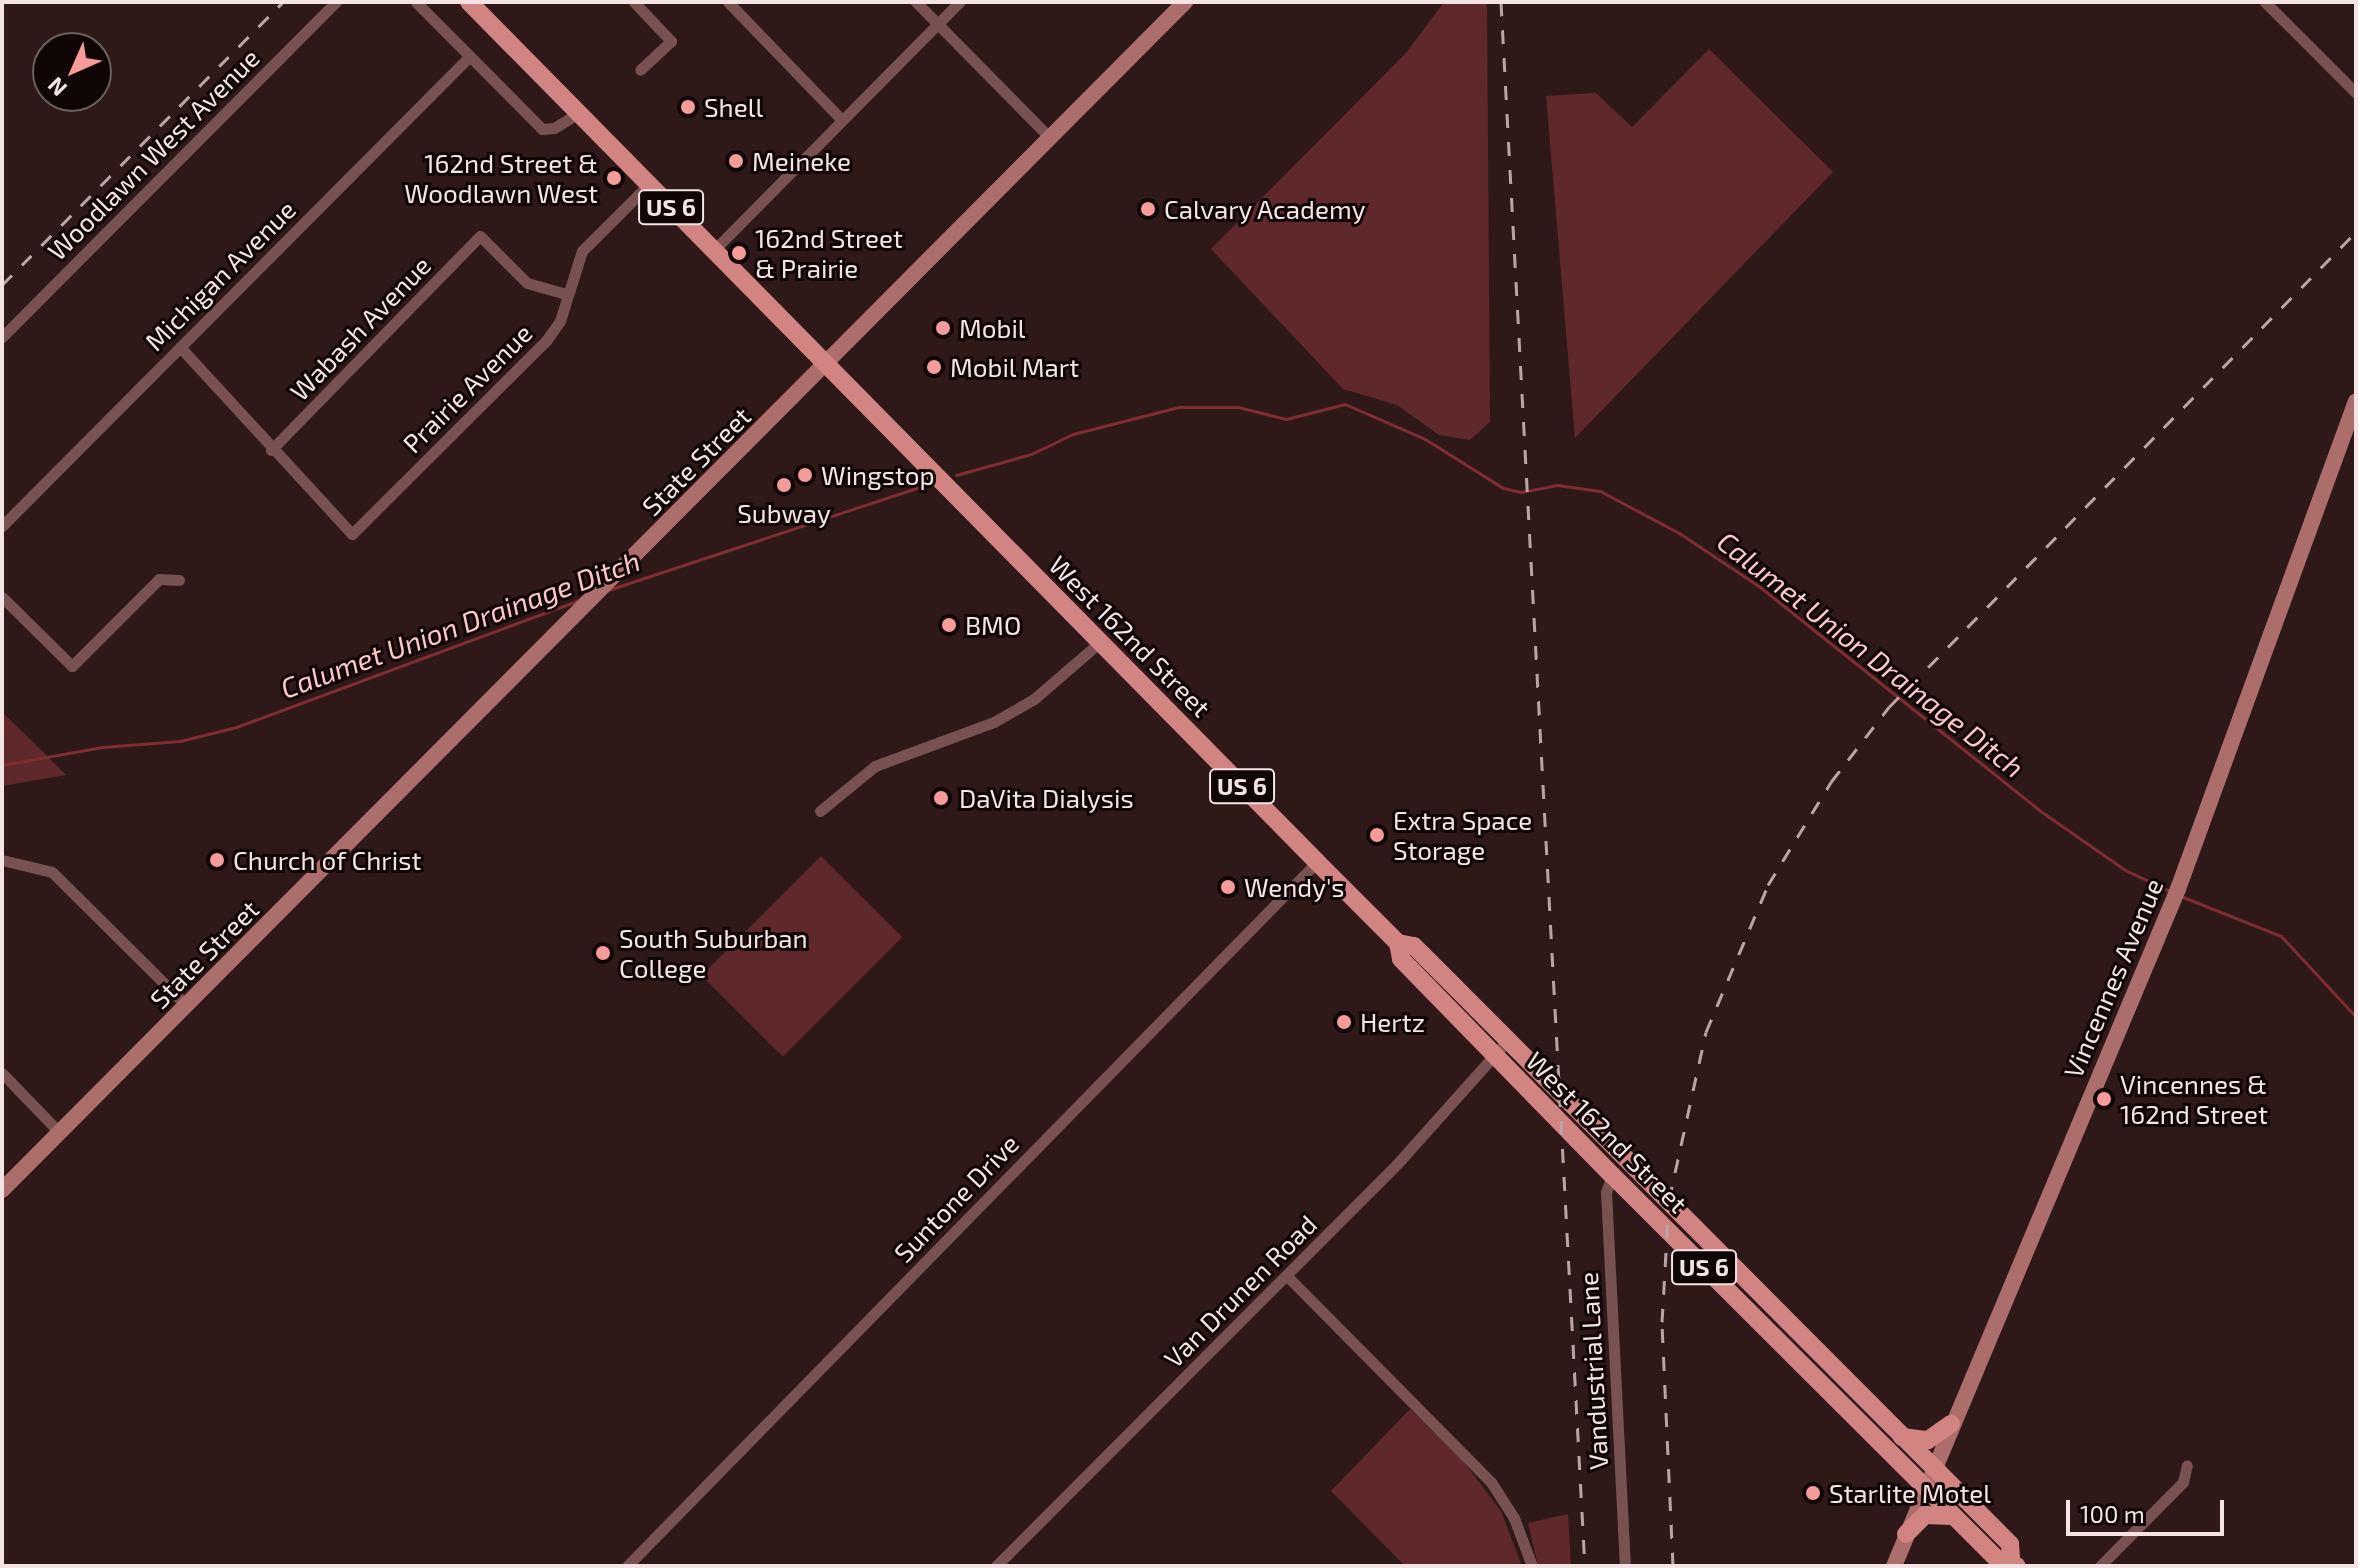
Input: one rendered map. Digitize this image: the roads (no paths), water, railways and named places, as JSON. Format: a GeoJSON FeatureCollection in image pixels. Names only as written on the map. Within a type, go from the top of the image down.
{"type":"FeatureCollection","features":[{"type":"Feature","properties":{"kind":"main road","name":"US 6"},"geometry":{"type":"LineString","coordinates":[[469,2],[826,365]]}},
{"type":"Feature","properties":{"kind":"main road","name":"West 162nd Street"},"geometry":{"type":"LineString","coordinates":[[826,365],[1398,943],[1401,959],[1496,1058],[1925,1487]]}},
{"type":"Feature","properties":{"kind":"main road","name":"West 162nd Street"},"geometry":{"type":"LineString","coordinates":[[1398,943],[1414,946],[1933,1468]]}},
{"type":"Feature","properties":{"kind":"main road"},"geometry":{"type":"LineString","coordinates":[[1612,1175],[1627,1158]]}},
{"type":"Feature","properties":{"kind":"main road"},"geometry":{"type":"LineString","coordinates":[[1902,1437],[1928,1440],[1951,1424]]}},
{"type":"Feature","properties":{"kind":"main road","name":"US 6"},"geometry":{"type":"LineString","coordinates":[[1925,1487],[1996,1558],[2014,1563],[2010,1544],[1933,1468]]}},
{"type":"Feature","properties":{"kind":"main road"},"geometry":{"type":"LineString","coordinates":[[1906,1534],[1925,1515],[1953,1516]]}},
{"type":"Feature","properties":{"kind":"street","name":"Woodlawn West Avenue"},"geometry":{"type":"LineString","coordinates":[[2,337],[336,2]]}},
{"type":"Feature","properties":{"kind":"street"},"geometry":{"type":"LineString","coordinates":[[416,2],[542,129],[554,128],[579,113]]}},
{"type":"Feature","properties":{"kind":"street"},"geometry":{"type":"LineString","coordinates":[[634,2],[671,41],[640,70]]}},
{"type":"Feature","properties":{"kind":"street"},"geometry":{"type":"LineString","coordinates":[[728,2],[842,120]]}},
{"type":"Feature","properties":{"kind":"street"},"geometry":{"type":"LineString","coordinates":[[916,2],[1050,138]]}},
{"type":"Feature","properties":{"kind":"street"},"geometry":{"type":"LineString","coordinates":[[714,250],[959,2]]}},
{"type":"Feature","properties":{"kind":"street","name":"State Street"},"geometry":{"type":"LineString","coordinates":[[2,1190],[1185,2]]}},
{"type":"Feature","properties":{"kind":"street"},"geometry":{"type":"LineString","coordinates":[[2265,2],[2356,93]]}},
{"type":"Feature","properties":{"kind":"street","name":"Michigan Avenue"},"geometry":{"type":"LineString","coordinates":[[2,526],[470,56]]}},
{"type":"Feature","properties":{"kind":"street","name":"Prairie Avenue"},"geometry":{"type":"LineString","coordinates":[[271,450],[352,534],[546,341],[560,321],[582,251],[649,184]]}},
{"type":"Feature","properties":{"kind":"street","name":"Wabash Avenue"},"geometry":{"type":"LineString","coordinates":[[271,450],[480,236],[527,283],[566,294]]}},
{"type":"Feature","properties":{"kind":"street"},"geometry":{"type":"LineString","coordinates":[[180,347],[271,450]]}},
{"type":"Feature","properties":{"kind":"street","name":"Vincennes Avenue"},"geometry":{"type":"LineString","coordinates":[[1894,1566],[2175,895],[2356,401]]}},
{"type":"Feature","properties":{"kind":"street"},"geometry":{"type":"LineString","coordinates":[[2,597],[72,666],[159,579],[179,580]]}},
{"type":"Feature","properties":{"kind":"street"},"geometry":{"type":"LineString","coordinates":[[820,811],[875,766],[994,722],[1034,699],[1100,642]]}},
{"type":"Feature","properties":{"kind":"street"},"geometry":{"type":"LineString","coordinates":[[2,860],[36,864],[52,872],[187,1006]]}},
{"type":"Feature","properties":{"kind":"street","name":"Suntone Drive"},"geometry":{"type":"LineString","coordinates":[[627,1566],[1317,862]]}},
{"type":"Feature","properties":{"kind":"street","name":"Van Drunen Road"},"geometry":{"type":"LineString","coordinates":[[996,1566],[1287,1276],[1496,1058],[1508,1040]]}},
{"type":"Feature","properties":{"kind":"street"},"geometry":{"type":"LineString","coordinates":[[2,1073],[59,1132]]}},
{"type":"Feature","properties":{"kind":"street","name":"Vandustrial Lane"},"geometry":{"type":"LineString","coordinates":[[1612,1175],[1606,1192],[1625,1566]]}},
{"type":"Feature","properties":{"kind":"street"},"geometry":{"type":"LineString","coordinates":[[1287,1276],[1491,1482],[1514,1518],[1532,1566]]}},
{"type":"Feature","properties":{"kind":"street"},"geometry":{"type":"LineString","coordinates":[[2100,1566],[2183,1482],[2187,1465]]}},
{"type":"Feature","properties":{"kind":"waterway","name":"Calumet Union Drainage Ditch"},"geometry":{"type":"LineString","coordinates":[[956,475],[1031,454],[1073,434],[1179,407],[1238,407],[1286,419],[1345,404],[1425,439],[1503,488],[1521,492],[1557,485],[1600,491],[1679,533],[1760,587],[2039,810],[2125,870],[2172,892]]}},
{"type":"Feature","properties":{"kind":"waterway","name":"Calumet Union Drainage Ditch"},"geometry":{"type":"LineString","coordinates":[[608,590],[923,486]]}},
{"type":"Feature","properties":{"kind":"waterway","name":"Calumet Union Drainage Ditch"},"geometry":{"type":"LineString","coordinates":[[2,765],[102,747],[180,741],[236,727],[582,599]]}},
{"type":"Feature","properties":{"kind":"waterway","name":"Calumet Union Drainage Ditch"},"geometry":{"type":"LineString","coordinates":[[2183,897],[2281,936],[2356,1017]]}},
{"type":"Feature","properties":{"kind":"railway"},"geometry":{"type":"LineString","coordinates":[[2,285],[283,2]]}},
{"type":"Feature","properties":{"kind":"railway"},"geometry":{"type":"LineString","coordinates":[[1501,2],[1585,1566]]}},
{"type":"Feature","properties":{"kind":"railway"},"geometry":{"type":"LineString","coordinates":[[1673,1566],[1662,1322],[1669,1200],[1706,1032],[1768,885],[1831,782],[1889,707],[2356,232]]}},
{"type":"Feature","properties":{"kind":"place","name":"Shell"},"geometry":{"type":"Point","coordinates":[688,107]}},
{"type":"Feature","properties":{"kind":"place","name":"Meineke"},"geometry":{"type":"Point","coordinates":[736,161]}},
{"type":"Feature","properties":{"kind":"place","name":"162nd Street & Woodlawn West"},"geometry":{"type":"Point","coordinates":[614,178]}},
{"type":"Feature","properties":{"kind":"place","name":"Calvary Academy"},"geometry":{"type":"Point","coordinates":[1148,209]}},
{"type":"Feature","properties":{"kind":"place","name":"162nd Street & Prairie"},"geometry":{"type":"Point","coordinates":[739,253]}},
{"type":"Feature","properties":{"kind":"place","name":"Mobil"},"geometry":{"type":"Point","coordinates":[943,328]}},
{"type":"Feature","properties":{"kind":"place","name":"Mobil Mart"},"geometry":{"type":"Point","coordinates":[934,367]}},
{"type":"Feature","properties":{"kind":"place","name":"Wingstop"},"geometry":{"type":"Point","coordinates":[805,475]}},
{"type":"Feature","properties":{"kind":"place","name":"Subway"},"geometry":{"type":"Point","coordinates":[784,485]}},
{"type":"Feature","properties":{"kind":"place","name":"BMO"},"geometry":{"type":"Point","coordinates":[949,625]}},
{"type":"Feature","properties":{"kind":"place","name":"DaVita Dialysis"},"geometry":{"type":"Point","coordinates":[941,798]}},
{"type":"Feature","properties":{"kind":"place","name":"Extra Space Storage"},"geometry":{"type":"Point","coordinates":[1377,835]}},
{"type":"Feature","properties":{"kind":"place","name":"Church of Christ"},"geometry":{"type":"Point","coordinates":[217,860]}},
{"type":"Feature","properties":{"kind":"place","name":"Wendy's"},"geometry":{"type":"Point","coordinates":[1228,887]}},
{"type":"Feature","properties":{"kind":"place","name":"South Suburban College"},"geometry":{"type":"Point","coordinates":[603,953]}},
{"type":"Feature","properties":{"kind":"place","name":"Hertz"},"geometry":{"type":"Point","coordinates":[1344,1022]}},
{"type":"Feature","properties":{"kind":"place","name":"Vincennes & 162nd Street"},"geometry":{"type":"Point","coordinates":[2104,1099]}},
{"type":"Feature","properties":{"kind":"place","name":"Starlite Motel"},"geometry":{"type":"Point","coordinates":[1813,1493]}}]}
